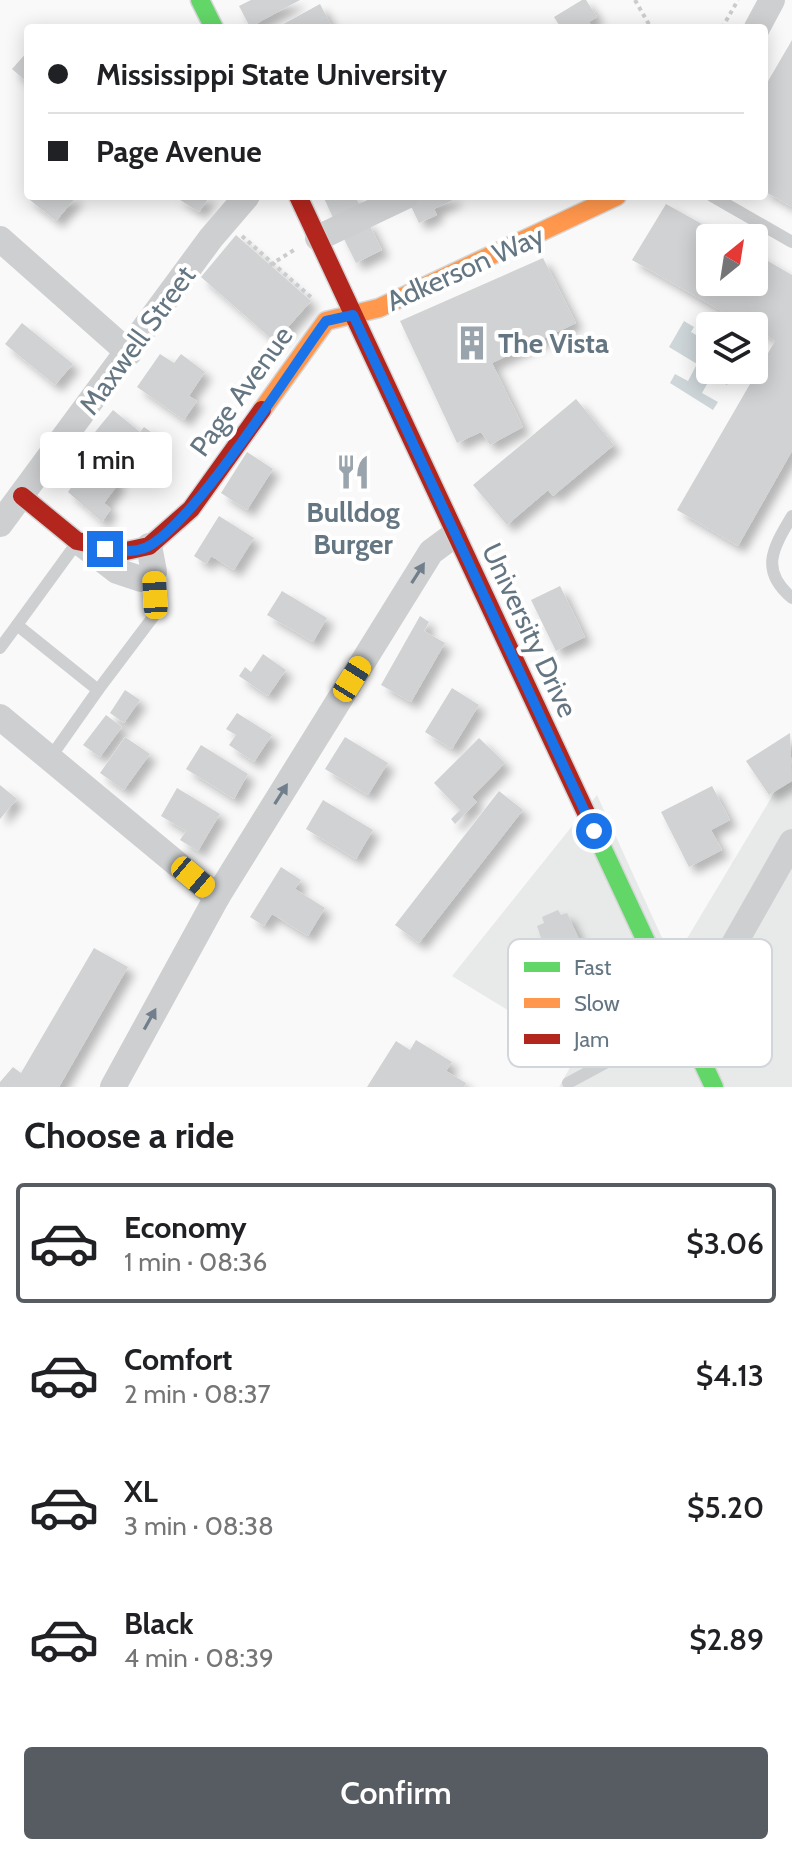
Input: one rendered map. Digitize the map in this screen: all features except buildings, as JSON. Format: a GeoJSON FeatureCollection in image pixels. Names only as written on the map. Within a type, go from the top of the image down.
{"type":"FeatureCollection","features":[{"type":"Feature","properties":{"kind":"street"},"geometry":{"type":"LineString","coordinates":[[200,0],[212,24]]}},
{"type":"Feature","properties":{"kind":"street"},"geometry":{"type":"LineString","coordinates":[[759,24],[772,0]]}},
{"type":"Feature","properties":{"kind":"street","name":"Maxwell Street"},"geometry":{"type":"LineString","coordinates":[[0,524],[211,238],[244,200]]}},
{"type":"Feature","properties":{"kind":"street","name":"University Drive"},"geometry":{"type":"LineString","coordinates":[[300,200],[645,939]]}},
{"type":"Feature","properties":{"kind":"street"},"geometry":{"type":"LineString","coordinates":[[318,238],[398,200]]}},
{"type":"Feature","properties":{"kind":"street","name":"Adkerson Way"},"geometry":{"type":"LineString","coordinates":[[353,315],[379,308],[608,200]]}},
{"type":"Feature","properties":{"kind":"street"},"geometry":{"type":"LineString","coordinates":[[0,239],[129,353]]}},
{"type":"Feature","properties":{"kind":"street","name":"Page Avenue"},"geometry":{"type":"LineString","coordinates":[[151,559],[191,509],[326,321],[353,315]]}},
{"type":"Feature","properties":{"kind":"street"},"geometry":{"type":"LineString","coordinates":[[22,496],[77,541],[131,579],[141,579],[151,559]]}},
{"type":"Feature","properties":{"kind":"street"},"geometry":{"type":"LineString","coordinates":[[113,1087],[217,897],[431,552],[454,535]]}},
{"type":"Feature","properties":{"kind":"street"},"geometry":{"type":"LineString","coordinates":[[0,717],[217,897]]}},
{"type":"Feature","properties":{"kind":"street"},"geometry":{"type":"LineString","coordinates":[[737,939],[792,842]]}},
{"type":"Feature","properties":{"kind":"street","name":"University Drive"},"geometry":{"type":"LineString","coordinates":[[705,1067],[714,1087]]}},
{"type":"Feature","properties":{"kind":"lane"},"geometry":{"type":"LineString","coordinates":[[719,200],[792,242]]}},
{"type":"Feature","properties":{"kind":"lane"},"geometry":{"type":"LineString","coordinates":[[792,516],[773,554],[772,565],[774,578],[792,598]]}},
{"type":"Feature","properties":{"kind":"lane"},"geometry":{"type":"LineString","coordinates":[[0,648],[77,541]]}},
{"type":"Feature","properties":{"kind":"lane"},"geometry":{"type":"LineString","coordinates":[[50,758],[156,613],[151,559]]}},
{"type":"Feature","properties":{"kind":"lane"},"geometry":{"type":"LineString","coordinates":[[17,625],[98,690]]}},
{"type":"Feature","properties":{"kind":"lane"},"geometry":{"type":"LineString","coordinates":[[568,1083],[598,1067]]}},
{"type":"Feature","properties":{"kind":"path"},"geometry":{"type":"LineString","coordinates":[[635,0],[649,24]]}},
{"type":"Feature","properties":{"kind":"path"},"geometry":{"type":"LineString","coordinates":[[724,24],[738,0]]}},
{"type":"Feature","properties":{"kind":"path"},"geometry":{"type":"LineString","coordinates":[[237,232],[319,305]]}},
{"type":"Feature","properties":{"kind":"shaded area"},"geometry":{"type":"Polygon","coordinates":[[[684,321],[694,327],[691,332],[696,335],[696,363],[669,347],[684,321]]]}},
{"type":"Feature","properties":{"kind":"shaded area"},"geometry":{"type":"Polygon","coordinates":[[[696,366],[696,384],[707,384],[702,393],[718,402],[713,410],[670,383],[675,374],[688,381],[696,366]]]}},
{"type":"Feature","properties":{"kind":"shaded area"},"geometry":{"type":"Polygon","coordinates":[[[792,763],[792,1087],[559,1087],[570,1067],[772,1067],[772,939],[687,939],[792,763]]]}},
{"type":"Feature","properties":{"kind":"shaded area"},"geometry":{"type":"Polygon","coordinates":[[[597,795],[663,939],[508,939],[508,1010],[452,976],[597,795]]]}},
{"type":"Feature","properties":{"kind":"traffic: fast"},"geometry":{"type":"LineString","coordinates":[[200,0],[212,24]]}},
{"type":"Feature","properties":{"kind":"traffic: fast"},"geometry":{"type":"LineString","coordinates":[[588,817],[645,939]]}},
{"type":"Feature","properties":{"kind":"traffic: fast"},"geometry":{"type":"LineString","coordinates":[[705,1067],[714,1087]]}},
{"type":"Feature","properties":{"kind":"traffic: slow"},"geometry":{"type":"LineString","coordinates":[[262,410],[326,321],[379,308],[608,200]]}},
{"type":"Feature","properties":{"kind":"traffic: jam"},"geometry":{"type":"LineString","coordinates":[[300,200],[588,817]]}},
{"type":"Feature","properties":{"kind":"traffic: jam"},"geometry":{"type":"LineString","coordinates":[[22,496],[77,541],[126,551],[149,546],[191,509],[262,410]]}},
{"type":"Feature","properties":{"kind":"place","name":"The Vista"},"geometry":{"type":"Point","coordinates":[472,343]}},
{"type":"Feature","properties":{"kind":"place","name":"Bulldog Burger"},"geometry":{"type":"Point","coordinates":[353,472]}},
{"type":"Feature","properties":{"kind":"route"},"geometry":{"type":"LineString","coordinates":[[105,549],[126,551],[149,546],[191,509],[326,321],[353,315],[594,831]]}}]}
